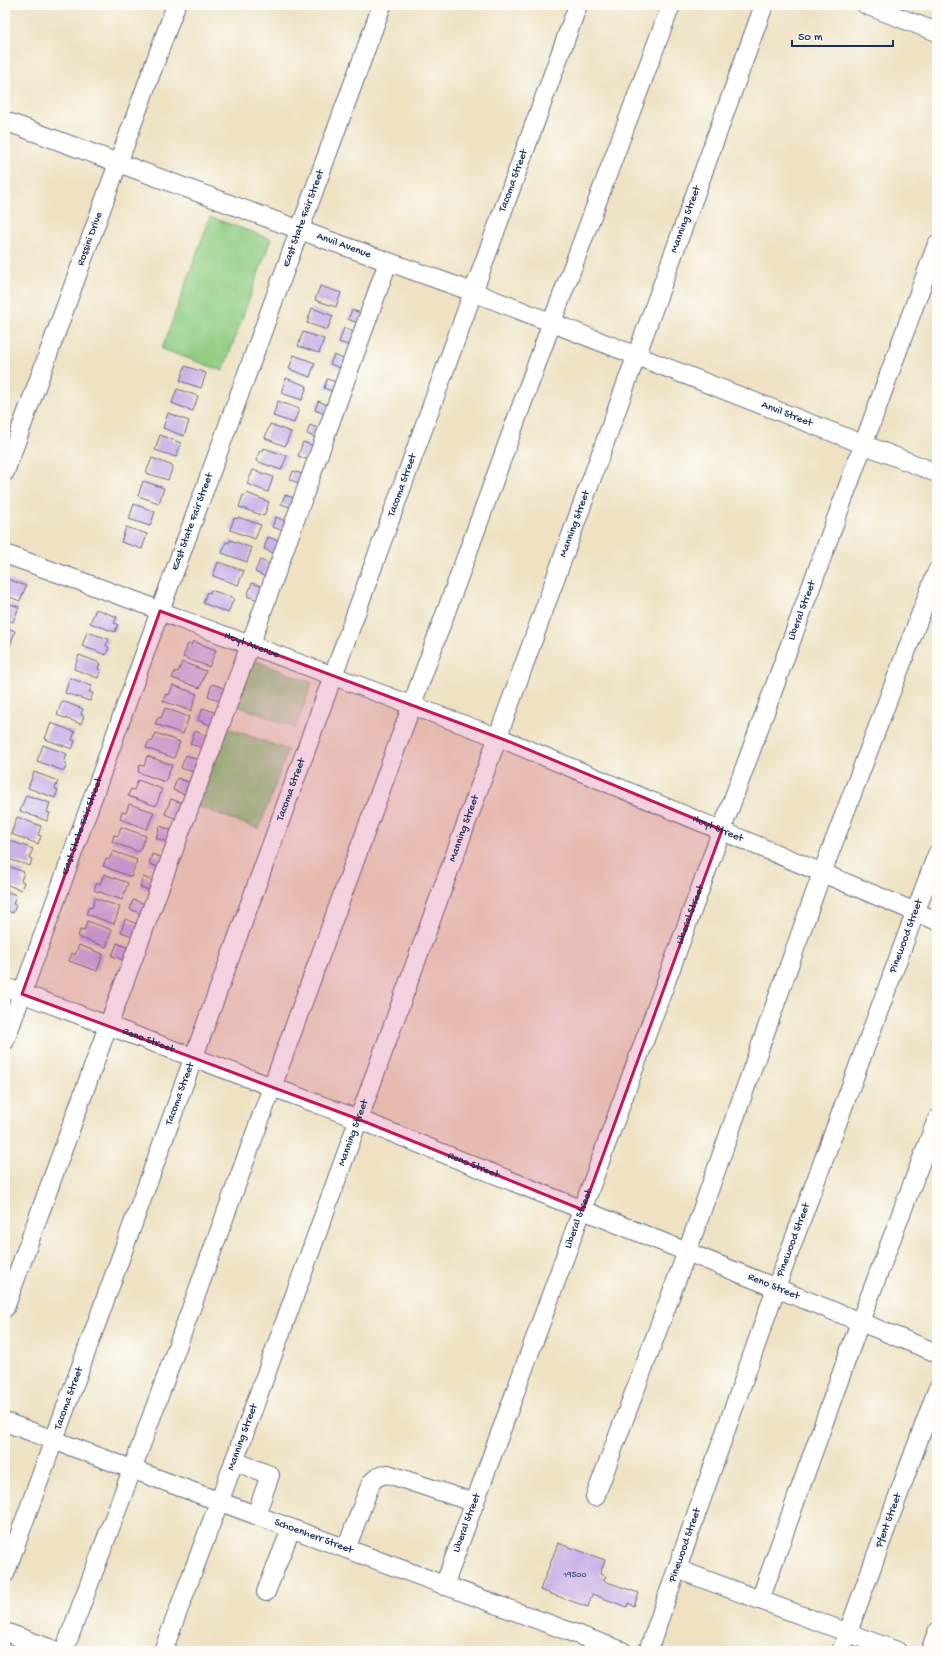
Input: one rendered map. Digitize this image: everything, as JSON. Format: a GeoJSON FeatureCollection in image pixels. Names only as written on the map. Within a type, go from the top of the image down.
{"type":"FeatureCollection","features":[{"type":"Feature","properties":{"kind":"street","name":"Rossini Drive"},"geometry":{"type":"LineString","coordinates":[[5,472],[176,5]]}},
{"type":"Feature","properties":{"kind":"street","name":"East State Fair Street"},"geometry":{"type":"LineString","coordinates":[[5,1041],[160,611],[301,230],[382,5]]}},
{"type":"Feature","properties":{"kind":"street","name":"Tacoma Street"},"geometry":{"type":"LineString","coordinates":[[5,1574],[55,1441],[578,5]]}},
{"type":"Feature","properties":{"kind":"street"},"geometry":{"type":"LineString","coordinates":[[64,1651],[132,1470],[552,322],[671,5]]}},
{"type":"Feature","properties":{"kind":"street","name":"Manning Street"},"geometry":{"type":"LineString","coordinates":[[163,1651],[234,1461],[764,5]]}},
{"type":"Feature","properties":{"kind":"street"},"geometry":{"type":"LineString","coordinates":[[866,5],[937,32]]}},
{"type":"Feature","properties":{"kind":"street","name":"Anvil Avenue"},"geometry":{"type":"LineString","coordinates":[[5,121],[473,292],[637,355]]}},
{"type":"Feature","properties":{"kind":"street","name":"Liberal Street"},"geometry":{"type":"LineString","coordinates":[[444,1586],[937,244]]}},
{"type":"Feature","properties":{"kind":"street"},"geometry":{"type":"LineString","coordinates":[[5,1308],[250,645],[388,262]]}},
{"type":"Feature","properties":{"kind":"street","name":"Anvil Street"},"geometry":{"type":"LineString","coordinates":[[637,355],[937,473]]}},
{"type":"Feature","properties":{"kind":"street","name":"Hoyt Avenue"},"geometry":{"type":"LineString","coordinates":[[5,554],[497,737]]}},
{"type":"Feature","properties":{"kind":"street"},"geometry":{"type":"LineString","coordinates":[[595,1497],[687,1252],[822,873],[937,571]]}},
{"type":"Feature","properties":{"kind":"street","name":"Hoyt Street"},"geometry":{"type":"LineString","coordinates":[[497,737],[937,921]]}},
{"type":"Feature","properties":{"kind":"street","name":"Pinewood Street"},"geometry":{"type":"LineString","coordinates":[[648,1651],[776,1288],[937,854]]}},
{"type":"Feature","properties":{"kind":"street","name":"Reno Street"},"geometry":{"type":"LineString","coordinates":[[5,987],[358,1119],[937,1354]]}},
{"type":"Feature","properties":{"kind":"street"},"geometry":{"type":"LineString","coordinates":[[760,1600],[860,1322],[937,1119]]}},
{"type":"Feature","properties":{"kind":"street","name":"Pfent Street"},"geometry":{"type":"LineString","coordinates":[[841,1651],[937,1390]]}},
{"type":"Feature","properties":{"kind":"street","name":"Schoenherr Street"},"geometry":{"type":"LineString","coordinates":[[5,1422],[622,1651]]}},
{"type":"Feature","properties":{"kind":"street"},"geometry":{"type":"LineString","coordinates":[[234,1461],[270,1475],[256,1515]]}},
{"type":"Feature","properties":{"kind":"street"},"geometry":{"type":"LineString","coordinates":[[346,1549],[371,1483],[375,1478],[381,1475],[388,1474],[475,1503]]}},
{"type":"Feature","properties":{"kind":"street"},"geometry":{"type":"LineString","coordinates":[[266,1592],[291,1529]]}},
{"type":"Feature","properties":{"kind":"street"},"geometry":{"type":"LineString","coordinates":[[677,1569],[897,1651]]}},
{"type":"Feature","properties":{"kind":"street"},"geometry":{"type":"LineString","coordinates":[[5,1632],[57,1651]]}},
{"type":"Feature","properties":{"kind":"street"},"geometry":{"type":"LineString","coordinates":[[930,1651],[937,1632]]}},
{"type":"Feature","properties":{"kind":"highlighted area"},"geometry":{"type":"Polygon","coordinates":[[[160,611],[505,740],[722,830],[583,1210],[358,1119],[22,994],[160,611]]]}},
{"type":"Feature","properties":{"kind":"green space"},"geometry":{"type":"Polygon","coordinates":[[[210,217],[271,239],[223,371],[162,349],[210,217]]]}},
{"type":"Feature","properties":{"kind":"green space"},"geometry":{"type":"Polygon","coordinates":[[[248,658],[312,683],[295,728],[231,703],[248,658]]]}},
{"type":"Feature","properties":{"kind":"green space"},"geometry":{"type":"Polygon","coordinates":[[[226,727],[288,750],[259,829],[197,806],[226,727]]]}},
{"type":"Feature","properties":{"kind":"building"},"geometry":{"type":"Polygon","coordinates":[[[320,286],[341,293],[336,307],[315,300],[320,286]]]}},
{"type":"Feature","properties":{"kind":"building"},"geometry":{"type":"Polygon","coordinates":[[[312,308],[333,316],[327,330],[307,323],[312,308]]]}},
{"type":"Feature","properties":{"kind":"building"},"geometry":{"type":"Polygon","coordinates":[[[352,310],[364,314],[360,324],[348,319],[352,310]]]}},
{"type":"Feature","properties":{"kind":"building"},"geometry":{"type":"Polygon","coordinates":[[[344,328],[358,334],[353,347],[339,342],[344,328]]]}},
{"type":"Feature","properties":{"kind":"building"},"geometry":{"type":"Polygon","coordinates":[[[303,332],[324,339],[319,353],[298,346],[303,332]]]}},
{"type":"Feature","properties":{"kind":"building"},"geometry":{"type":"Polygon","coordinates":[[[294,355],[315,363],[310,377],[289,369],[294,355]]]}},
{"type":"Feature","properties":{"kind":"building"},"geometry":{"type":"Polygon","coordinates":[[[334,355],[346,360],[343,369],[330,364],[334,355]]]}},
{"type":"Feature","properties":{"kind":"building"},"geometry":{"type":"Polygon","coordinates":[[[185,366],[206,373],[201,388],[180,381],[185,366]]]}},
{"type":"Feature","properties":{"kind":"building"},"geometry":{"type":"Polygon","coordinates":[[[286,378],[307,386],[302,400],[281,393],[286,378]]]}},
{"type":"Feature","properties":{"kind":"building"},"geometry":{"type":"Polygon","coordinates":[[[327,379],[339,383],[336,393],[324,388],[327,379]]]}},
{"type":"Feature","properties":{"kind":"building"},"geometry":{"type":"Polygon","coordinates":[[[177,389],[198,396],[193,411],[172,403],[177,389]]]}},
{"type":"Feature","properties":{"kind":"building"},"geometry":{"type":"Polygon","coordinates":[[[278,401],[299,409],[294,423],[273,416],[278,401]]]}},
{"type":"Feature","properties":{"kind":"building"},"geometry":{"type":"Polygon","coordinates":[[[318,401],[330,406],[327,415],[315,410],[318,401]]]}},
{"type":"Feature","properties":{"kind":"building"},"geometry":{"type":"Polygon","coordinates":[[[168,413],[189,421],[184,436],[163,428],[168,413]]]}},
{"type":"Feature","properties":{"kind":"building"},"geometry":{"type":"Polygon","coordinates":[[[270,424],[291,432],[285,446],[265,438],[270,424]]]}},
{"type":"Feature","properties":{"kind":"building"},"geometry":{"type":"Polygon","coordinates":[[[310,425],[323,430],[319,439],[307,434],[310,425]]]}},
{"type":"Feature","properties":{"kind":"building"},"geometry":{"type":"Polygon","coordinates":[[[160,435],[181,443],[176,457],[155,450],[160,435]]]}},
{"type":"Feature","properties":{"kind":"building"},"geometry":{"type":"Polygon","coordinates":[[[303,442],[317,447],[312,461],[298,456],[303,442]]]}},
{"type":"Feature","properties":{"kind":"building"},"geometry":{"type":"Polygon","coordinates":[[[264,448],[287,456],[281,470],[256,461],[260,450],[263,451],[264,448]]]}},
{"type":"Feature","properties":{"kind":"building"},"geometry":{"type":"Polygon","coordinates":[[[152,458],[173,466],[168,480],[146,473],[152,458]]]}},
{"type":"Feature","properties":{"kind":"building"},"geometry":{"type":"Polygon","coordinates":[[[253,470],[273,477],[268,492],[247,484],[253,470]]]}},
{"type":"Feature","properties":{"kind":"building"},"geometry":{"type":"Polygon","coordinates":[[[293,471],[305,475],[302,484],[290,480],[293,471]]]}},
{"type":"Feature","properties":{"kind":"building"},"geometry":{"type":"Polygon","coordinates":[[[143,481],[164,488],[159,503],[138,496],[143,481]]]}},
{"type":"Feature","properties":{"kind":"building"},"geometry":{"type":"Polygon","coordinates":[[[247,493],[269,502],[264,516],[239,507],[243,495],[245,496],[247,493]]]}},
{"type":"Feature","properties":{"kind":"building"},"geometry":{"type":"Polygon","coordinates":[[[285,495],[297,499],[293,508],[281,504],[285,495]]]}},
{"type":"Feature","properties":{"kind":"building"},"geometry":{"type":"Polygon","coordinates":[[[134,504],[155,512],[150,526],[129,519],[134,504]]]}},
{"type":"Feature","properties":{"kind":"building"},"geometry":{"type":"Polygon","coordinates":[[[238,517],[261,525],[255,539],[230,530],[234,518],[237,519],[238,517]]]}},
{"type":"Feature","properties":{"kind":"building"},"geometry":{"type":"Polygon","coordinates":[[[276,517],[288,522],[285,531],[272,527],[276,517]]]}},
{"type":"Feature","properties":{"kind":"building"},"geometry":{"type":"Polygon","coordinates":[[[126,527],[147,534],[142,549],[121,542],[126,527]]]}},
{"type":"Feature","properties":{"kind":"building"},"geometry":{"type":"Polygon","coordinates":[[[268,537],[282,542],[278,555],[264,549],[268,537]]]}},
{"type":"Feature","properties":{"kind":"building"},"geometry":{"type":"Polygon","coordinates":[[[230,540],[252,548],[247,562],[222,553],[226,542],[229,543],[230,540]]]}},
{"type":"Feature","properties":{"kind":"building"},"geometry":{"type":"Polygon","coordinates":[[[260,560],[274,565],[269,578],[255,572],[260,560]]]}},
{"type":"Feature","properties":{"kind":"building"},"geometry":{"type":"Polygon","coordinates":[[[218,562],[244,571],[238,585],[213,576],[218,562]]]}},
{"type":"Feature","properties":{"kind":"building"},"geometry":{"type":"Polygon","coordinates":[[[5,578],[26,586],[20,601],[5,595],[5,578]]]}},
{"type":"Feature","properties":{"kind":"building"},"geometry":{"type":"Polygon","coordinates":[[[252,583],[266,588],[261,601],[247,596],[252,583]]]}},
{"type":"Feature","properties":{"kind":"building"},"geometry":{"type":"Polygon","coordinates":[[[211,590],[234,598],[228,613],[203,603],[207,592],[210,593],[211,590]]]}},
{"type":"Feature","properties":{"kind":"building"},"geometry":{"type":"Polygon","coordinates":[[[5,602],[19,607],[13,622],[5,619],[5,602]]]}},
{"type":"Feature","properties":{"kind":"building"},"geometry":{"type":"Polygon","coordinates":[[[96,609],[117,617],[114,623],[118,624],[115,632],[90,623],[96,609]]]}},
{"type":"Feature","properties":{"kind":"building"},"geometry":{"type":"Polygon","coordinates":[[[5,627],[15,631],[10,646],[5,644],[5,627]]]}},
{"type":"Feature","properties":{"kind":"building"},"geometry":{"type":"Polygon","coordinates":[[[87,632],[109,639],[106,646],[109,647],[106,655],[82,646],[87,632]]]}},
{"type":"Feature","properties":{"kind":"building"},"geometry":{"type":"Polygon","coordinates":[[[193,641],[216,650],[209,667],[183,657],[188,644],[191,645],[193,641]]]}},
{"type":"Feature","properties":{"kind":"building"},"geometry":{"type":"Polygon","coordinates":[[[79,655],[100,663],[98,669],[101,670],[98,678],[74,669],[79,655]]]}},
{"type":"Feature","properties":{"kind":"building"},"geometry":{"type":"Polygon","coordinates":[[[182,662],[206,671],[200,688],[172,678],[175,671],[178,672],[182,662]]]}},
{"type":"Feature","properties":{"kind":"building"},"geometry":{"type":"Polygon","coordinates":[[[70,678],[92,686],[89,692],[93,693],[90,701],[65,693],[70,678]]]}},
{"type":"Feature","properties":{"kind":"building"},"geometry":{"type":"Polygon","coordinates":[[[212,684],[226,689],[222,702],[208,696],[212,684]]]}},
{"type":"Feature","properties":{"kind":"building"},"geometry":{"type":"Polygon","coordinates":[[[173,685],[197,694],[191,711],[163,701],[166,694],[169,695],[173,685]]]}},
{"type":"Feature","properties":{"kind":"building"},"geometry":{"type":"Polygon","coordinates":[[[62,701],[83,709],[81,715],[84,716],[81,724],[57,715],[62,701]]]}},
{"type":"Feature","properties":{"kind":"building"},"geometry":{"type":"Polygon","coordinates":[[[165,708],[189,717],[183,734],[155,724],[158,717],[161,718],[165,708]]]}},
{"type":"Feature","properties":{"kind":"building"},"geometry":{"type":"Polygon","coordinates":[[[203,708],[217,713],[213,726],[198,720],[203,708]]]}},
{"type":"Feature","properties":{"kind":"building"},"geometry":{"type":"Polygon","coordinates":[[[51,723],[75,732],[72,740],[75,741],[72,749],[45,739],[51,723]]]}},
{"type":"Feature","properties":{"kind":"building"},"geometry":{"type":"Polygon","coordinates":[[[195,731],[209,737],[205,749],[190,744],[195,731]]]}},
{"type":"Feature","properties":{"kind":"building"},"geometry":{"type":"Polygon","coordinates":[[[156,733],[180,742],[174,758],[146,748],[149,741],[152,742],[156,733]]]}},
{"type":"Feature","properties":{"kind":"building"},"geometry":{"type":"Polygon","coordinates":[[[43,745],[67,754],[64,763],[67,764],[64,771],[37,761],[43,745]]]}},
{"type":"Feature","properties":{"kind":"building"},"geometry":{"type":"Polygon","coordinates":[[[186,755],[200,761],[196,773],[181,768],[186,755]]]}},
{"type":"Feature","properties":{"kind":"building"},"geometry":{"type":"Polygon","coordinates":[[[147,756],[172,765],[165,782],[138,772],[140,765],[144,766],[147,756]]]}},
{"type":"Feature","properties":{"kind":"building"},"geometry":{"type":"Polygon","coordinates":[[[34,772],[58,781],[55,789],[58,790],[55,798],[28,788],[34,772]]]}},
{"type":"Feature","properties":{"kind":"building"},"geometry":{"type":"Polygon","coordinates":[[[177,778],[192,783],[187,795],[173,790],[177,778]]]}},
{"type":"Feature","properties":{"kind":"building"},"geometry":{"type":"Polygon","coordinates":[[[138,780],[162,789],[156,806],[128,796],[131,789],[134,790],[138,780]]]}},
{"type":"Feature","properties":{"kind":"building"},"geometry":{"type":"Polygon","coordinates":[[[26,795],[50,803],[47,812],[50,813],[47,821],[20,811],[26,795]]]}},
{"type":"Feature","properties":{"kind":"building"},"geometry":{"type":"Polygon","coordinates":[[[171,799],[185,804],[179,820],[165,814],[171,799]]]}},
{"type":"Feature","properties":{"kind":"building"},"geometry":{"type":"Polygon","coordinates":[[[129,804],[154,812],[147,829],[120,819],[122,812],[126,813],[129,804]]]}},
{"type":"Feature","properties":{"kind":"building"},"geometry":{"type":"Polygon","coordinates":[[[17,817],[41,826],[38,835],[41,836],[38,844],[11,834],[17,817]]]}},
{"type":"Feature","properties":{"kind":"building"},"geometry":{"type":"Polygon","coordinates":[[[160,826],[175,831],[170,843],[156,838],[160,826]]]}},
{"type":"Feature","properties":{"kind":"building"},"geometry":{"type":"Polygon","coordinates":[[[121,827],[146,836],[139,852],[112,842],[114,835],[118,836],[121,827]]]}},
{"type":"Feature","properties":{"kind":"building"},"geometry":{"type":"Polygon","coordinates":[[[8,840],[33,849],[29,858],[32,859],[30,866],[5,858],[5,849],[8,840]]]}},
{"type":"Feature","properties":{"kind":"building"},"geometry":{"type":"Polygon","coordinates":[[[113,851],[137,860],[131,877],[103,866],[106,859],[109,860],[113,851]]]}},
{"type":"Feature","properties":{"kind":"building"},"geometry":{"type":"Polygon","coordinates":[[[152,854],[165,859],[162,868],[149,864],[152,854]]]}},
{"type":"Feature","properties":{"kind":"building"},"geometry":{"type":"Polygon","coordinates":[[[5,865],[24,872],[21,881],[24,882],[21,890],[5,884],[5,865]]]}},
{"type":"Feature","properties":{"kind":"building"},"geometry":{"type":"Polygon","coordinates":[[[104,874],[128,883],[122,900],[94,890],[97,883],[100,884],[104,874]]]}},
{"type":"Feature","properties":{"kind":"building"},"geometry":{"type":"Polygon","coordinates":[[[143,877],[156,882],[152,891],[140,887],[143,877]]]}},
{"type":"Feature","properties":{"kind":"building"},"geometry":{"type":"Polygon","coordinates":[[[5,891],[16,895],[13,904],[16,905],[13,913],[5,910],[5,891]]]}},
{"type":"Feature","properties":{"kind":"building"},"geometry":{"type":"Polygon","coordinates":[[[95,898],[120,907],[114,924],[86,914],[89,907],[92,908],[95,898]]]}},
{"type":"Feature","properties":{"kind":"building"},"geometry":{"type":"Polygon","coordinates":[[[133,900],[146,904],[142,914],[130,909],[133,900]]]}},
{"type":"Feature","properties":{"kind":"building"},"geometry":{"type":"Polygon","coordinates":[[[125,919],[140,925],[135,937],[121,932],[125,919]]]}},
{"type":"Feature","properties":{"kind":"building"},"geometry":{"type":"Polygon","coordinates":[[[87,921],[112,930],[106,947],[78,937],[80,930],[84,931],[87,921]]]}},
{"type":"Feature","properties":{"kind":"building"},"geometry":{"type":"Polygon","coordinates":[[[117,943],[131,949],[127,961],[112,956],[117,943]]]}},
{"type":"Feature","properties":{"kind":"building"},"geometry":{"type":"Polygon","coordinates":[[[79,945],[103,954],[97,971],[69,961],[72,953],[75,955],[79,945]]]}},
{"type":"Feature","properties":{"kind":"building"},"geometry":{"type":"Polygon","coordinates":[[[558,1543],[605,1560],[600,1574],[606,1576],[604,1581],[639,1593],[634,1606],[628,1603],[627,1607],[592,1594],[588,1607],[540,1590],[558,1543]]]}}]}
